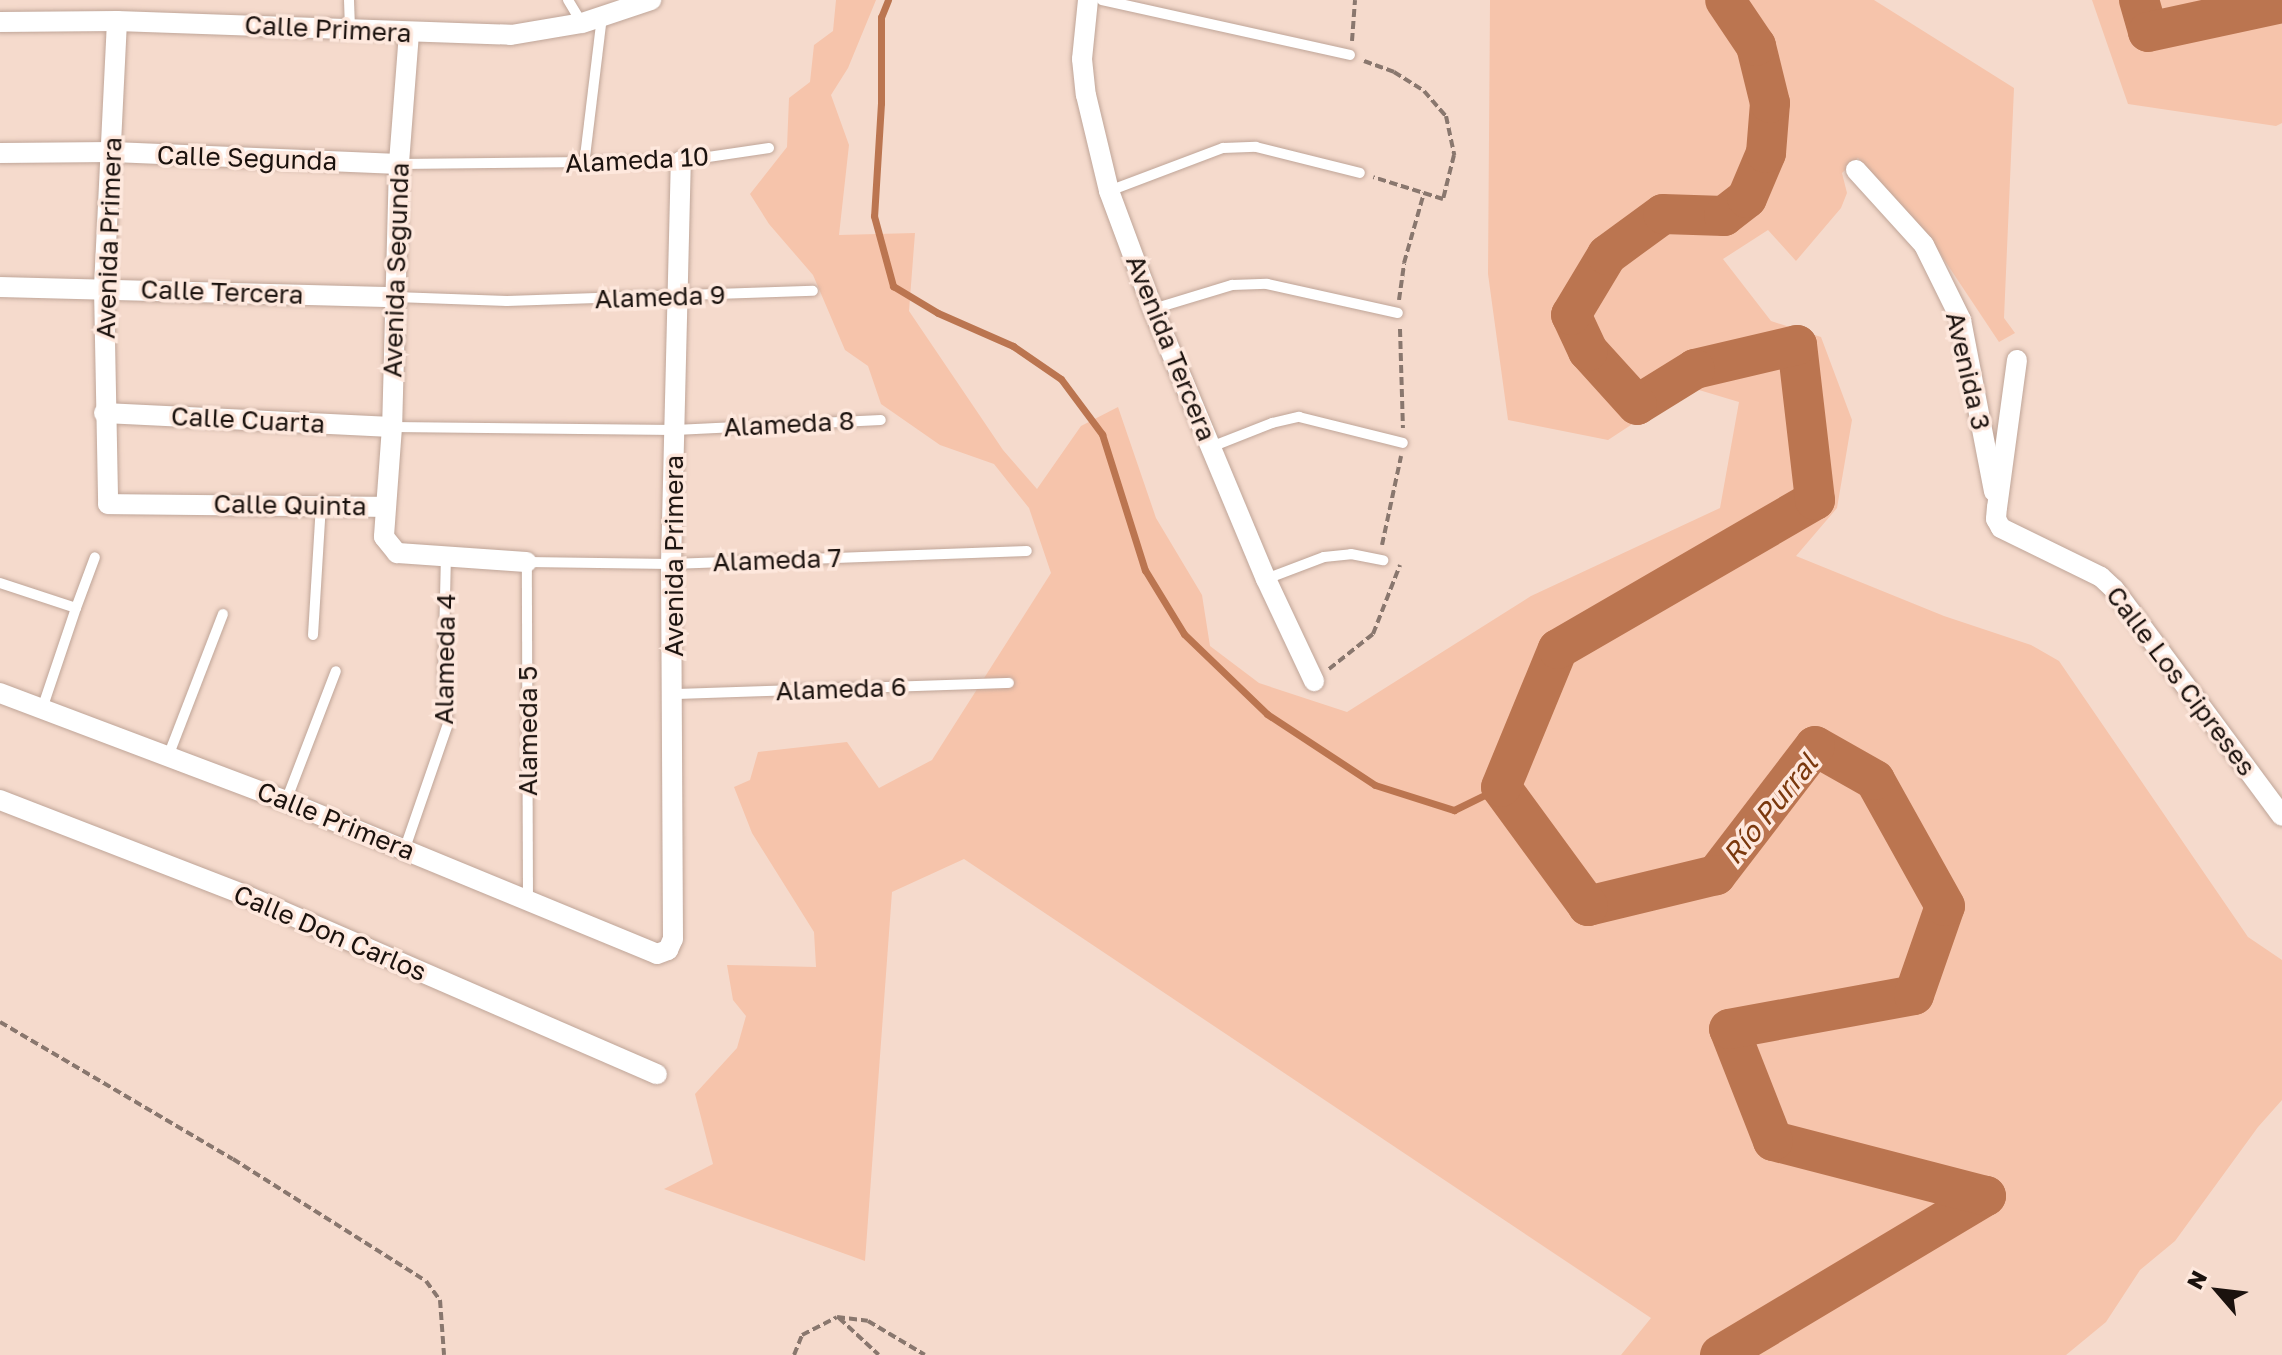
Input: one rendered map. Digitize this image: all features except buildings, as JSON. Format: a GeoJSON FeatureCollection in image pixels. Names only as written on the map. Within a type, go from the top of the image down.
{"type":"FeatureCollection","features":[{"type":"Feature","properties":{"kind":"street","name":"Calle Primera"},"geometry":{"type":"LineString","coordinates":[[0,22],[117,21],[511,35],[592,20],[651,0]]}},
{"type":"Feature","properties":{"kind":"street","name":"Avenida Tercera"},"geometry":{"type":"LineString","coordinates":[[1088,0],[1082,59],[1086,95],[1109,191],[1153,309],[1266,579],[1314,681]]}},
{"type":"Feature","properties":{"kind":"street","name":"Avenida Primera"},"geometry":{"type":"LineString","coordinates":[[108,504],[104,288],[117,21]]}},
{"type":"Feature","properties":{"kind":"street","name":"Avenida Segunda"},"geometry":{"type":"LineString","coordinates":[[385,507],[392,427],[399,164],[409,33]]}},
{"type":"Feature","properties":{"kind":"street","name":"Calle Segunda"},"geometry":{"type":"LineString","coordinates":[[0,153],[113,152],[399,164]]}},
{"type":"Feature","properties":{"kind":"street","name":"Avenida Primera"},"geometry":{"type":"LineString","coordinates":[[668,950],[673,939],[671,564],[681,161]]}},
{"type":"Feature","properties":{"kind":"street","name":"Avenida 3"},"geometry":{"type":"LineString","coordinates":[[1856,170],[1924,245],[1961,320],[1997,507]]}},
{"type":"Feature","properties":{"kind":"street","name":"Calle Tercera"},"geometry":{"type":"LineString","coordinates":[[0,287],[395,297]]}},
{"type":"Feature","properties":{"kind":"street"},"geometry":{"type":"LineString","coordinates":[[1997,507],[2017,360]]}},
{"type":"Feature","properties":{"kind":"street","name":"Calle Cuarta"},"geometry":{"type":"LineString","coordinates":[[104,413],[392,427]]}},
{"type":"Feature","properties":{"kind":"street","name":"Calle Quinta"},"geometry":{"type":"LineString","coordinates":[[108,504],[385,507],[384,537],[388,546],[397,553],[527,562]]}},
{"type":"Feature","properties":{"kind":"street","name":"Calle Los Cipreses"},"geometry":{"type":"LineString","coordinates":[[1997,507],[1996,519],[2001,528],[2101,577],[2114,589],[2282,816]]}},
{"type":"Feature","properties":{"kind":"street","name":"Calle Primera"},"geometry":{"type":"LineString","coordinates":[[0,693],[169,754],[405,848],[657,954],[668,950]]}},
{"type":"Feature","properties":{"kind":"street","name":"Calle Don Carlos"},"geometry":{"type":"LineString","coordinates":[[0,800],[247,896],[657,1074]]}},
{"type":"Feature","properties":{"kind":"lane"},"geometry":{"type":"LineString","coordinates":[[349,0],[350,29]]}},
{"type":"Feature","properties":{"kind":"lane"},"geometry":{"type":"LineString","coordinates":[[568,0],[592,20],[584,165]]}},
{"type":"Feature","properties":{"kind":"lane"},"geometry":{"type":"LineString","coordinates":[[1102,0],[1350,55]]}},
{"type":"Feature","properties":{"kind":"lane"},"geometry":{"type":"LineString","coordinates":[[1109,191],[1223,148],[1256,147],[1360,173]]}},
{"type":"Feature","properties":{"kind":"lane","name":"Alameda 10"},"geometry":{"type":"LineString","coordinates":[[399,164],[584,165],[681,161],[769,148]]}},
{"type":"Feature","properties":{"kind":"lane"},"geometry":{"type":"LineString","coordinates":[[1153,309],[1232,285],[1267,284],[1398,313]]}},
{"type":"Feature","properties":{"kind":"lane","name":"Alameda 9"},"geometry":{"type":"LineString","coordinates":[[395,297],[507,301],[813,291]]}},
{"type":"Feature","properties":{"kind":"lane"},"geometry":{"type":"LineString","coordinates":[[1211,447],[1272,423],[1299,417],[1403,443]]}},
{"type":"Feature","properties":{"kind":"lane","name":"Alameda 8"},"geometry":{"type":"LineString","coordinates":[[392,427],[675,430],[881,420]]}},
{"type":"Feature","properties":{"kind":"lane"},"geometry":{"type":"LineString","coordinates":[[313,635],[321,504]]}},
{"type":"Feature","properties":{"kind":"lane","name":"Alameda 7"},"geometry":{"type":"LineString","coordinates":[[527,562],[671,564],[1027,551]]}},
{"type":"Feature","properties":{"kind":"lane"},"geometry":{"type":"LineString","coordinates":[[1266,579],[1324,557],[1351,554],[1383,560]]}},
{"type":"Feature","properties":{"kind":"lane"},"geometry":{"type":"LineString","coordinates":[[42,709],[95,557]]}},
{"type":"Feature","properties":{"kind":"lane","name":"Alameda 4"},"geometry":{"type":"LineString","coordinates":[[405,848],[448,724],[443,686],[446,558]]}},
{"type":"Feature","properties":{"kind":"lane","name":"Alameda 5"},"geometry":{"type":"LineString","coordinates":[[527,562],[528,901]]}},
{"type":"Feature","properties":{"kind":"lane"},"geometry":{"type":"LineString","coordinates":[[0,583],[76,608]]}},
{"type":"Feature","properties":{"kind":"lane"},"geometry":{"type":"LineString","coordinates":[[169,754],[223,614]]}},
{"type":"Feature","properties":{"kind":"lane"},"geometry":{"type":"LineString","coordinates":[[286,801],[336,671]]}},
{"type":"Feature","properties":{"kind":"lane","name":"Alameda 6"},"geometry":{"type":"LineString","coordinates":[[674,694],[1009,683]]}},
{"type":"Feature","properties":{"kind":"path"},"geometry":{"type":"LineString","coordinates":[[1355,0],[1350,55],[1394,72],[1424,91],[1446,116],[1454,155],[1443,199],[1360,173]]}},
{"type":"Feature","properties":{"kind":"path"},"geometry":{"type":"LineString","coordinates":[[0,1022],[233,1159],[426,1281],[440,1300],[444,1355]]}},
{"type":"Feature","properties":{"kind":"path"},"geometry":{"type":"LineString","coordinates":[[794,1355],[802,1335],[837,1317],[868,1321],[925,1355]]}},
{"type":"Feature","properties":{"kind":"path"},"geometry":{"type":"LineString","coordinates":[[837,1317],[879,1355]]}},
{"type":"Feature","properties":{"kind":"shaded area"},"geometry":{"type":"Polygon","coordinates":[[[836,0],[876,0],[848,68],[831,95],[849,145],[839,235],[915,233],[909,311],[1003,450],[1037,489],[1081,426],[1118,407],[1156,518],[1202,595],[1210,646],[1259,683],[1347,712],[1531,596],[1720,508],[1739,402],[1689,387],[1608,440],[1508,420],[1488,274],[1490,0],[1874,0],[2014,88],[2004,318],[2015,333],[1999,342],[1931,240],[1858,158],[1842,173],[1847,193],[1841,208],[1796,261],[1768,230],[1723,259],[1771,321],[1821,337],[1852,420],[1837,508],[1796,556],[1944,616],[2031,645],[2059,661],[2248,937],[2282,960],[2282,1100],[2258,1127],[2175,1241],[2140,1270],[2106,1322],[2066,1355],[1621,1355],[1651,1318],[964,859],[892,892],[865,1261],[664,1189],[713,1164],[695,1094],[737,1048],[746,1016],[733,1000],[727,965],[816,967],[814,932],[752,833],[734,787],[750,780],[758,752],[847,742],[879,788],[932,760],[1051,573],[1029,508],[994,464],[940,445],[881,404],[868,366],[845,350],[813,275],[769,224],[750,194],[787,147],[789,98],[810,82],[814,45],[833,31],[836,0]]]}},
{"type":"Feature","properties":{"kind":"shaded area"},"geometry":{"type":"Polygon","coordinates":[[[2092,0],[2282,0],[2282,123],[2276,126],[2128,104],[2092,0]]]}},
{"type":"Feature","properties":{"kind":"waterway"},"geometry":{"type":"LineString","coordinates":[[888,0],[881,17],[881,103],[874,216],[893,286],[938,313],[1013,346],[1061,379],[1102,434],[1145,570],[1184,634],[1267,714],[1375,785],[1454,810],[1501,787]]}},
{"type":"Feature","properties":{"kind":"waterway","name":"Río Purral"},"geometry":{"type":"LineString","coordinates":[[1720,1355],[1986,1196],[1773,1141],[1729,1029],[1914,995],[1945,906],[1875,780],[1815,746],[1716,875],[1588,906],[1501,787],[1558,649],[1815,500],[1797,345],[1695,369],[1637,405],[1588,351],[1571,315],[1607,255],[1663,214],[1724,216],[1747,198],[1766,153],[1770,103],[1756,46],[1725,0]]}},
{"type":"Feature","properties":{"kind":"waterway","name":"Río Purral"},"geometry":{"type":"LineString","coordinates":[[2139,0],[2148,32],[2282,3]]}}]}
